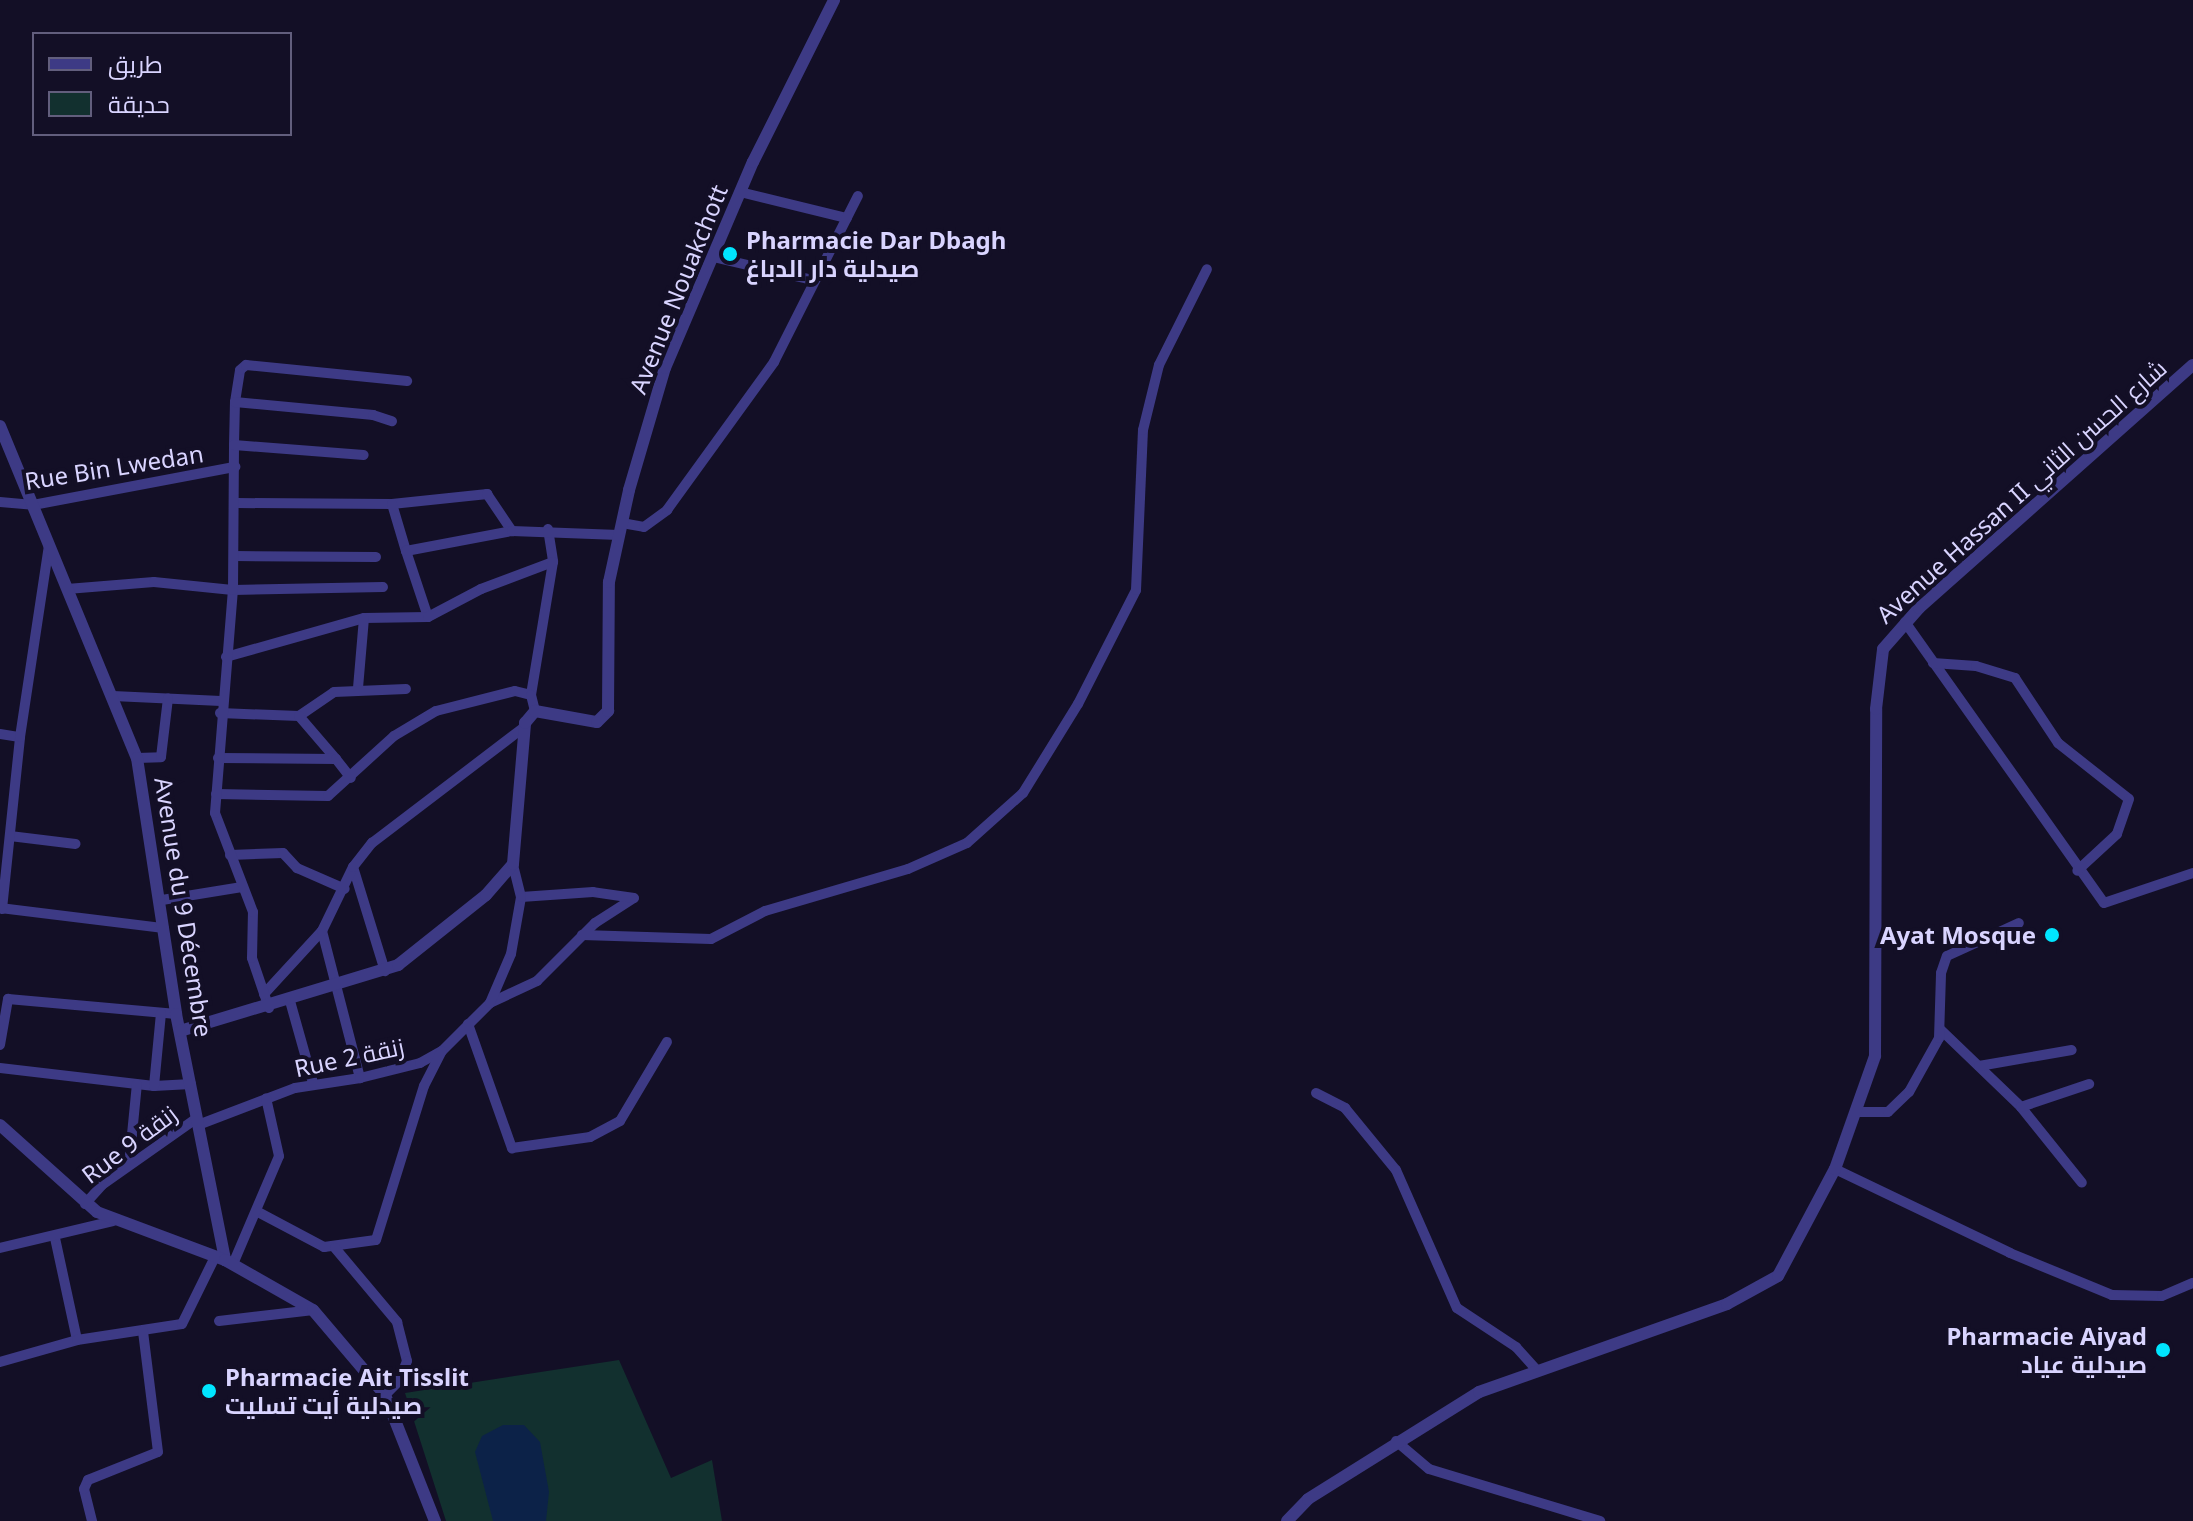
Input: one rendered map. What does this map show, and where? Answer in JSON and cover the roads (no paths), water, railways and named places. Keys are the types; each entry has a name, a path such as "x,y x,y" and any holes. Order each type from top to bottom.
{"street":[{"name":"Avenue Nouakchott","path":"535,711 597,722 608,711 606,612 620,529 665,368 740,192 834,0"},
{"path":"740,192 847,218"},
{"path":"406,551 512,531 644,527 667,510 774,362 858,196"},
{"path":"713,257 813,280"},
{"path":"582,935 711,939 765,911 899,872 967,843 1023,793 1078,704 1136,590 1139,452 1146,417 1159,365 1207,269"},
{"path":"269,1008 252,958 253,912 218,828 216,794 233,590 237,503 235,402 240,370 246,365 407,381"},
{"name":"Avenue Hassan II شارع الحسن الثاني","path":"1285,1521 1308,1499 1396,1441 1479,1392 1764,1287 1792,1256 1835,1169 1857,1112 1878,1034 1878,671 1889,636 2193,365"},
{"path":"235,402 373,415 392,421"},
{"name":"Avenue du 9 Décembre","path":"0,426 137,758 162,900 176,1014 219,1226 221,1259"},
{"path":"234,445 364,455"},
{"name":"Rue Bin Lwedan","path":"0,502 33,505 235,467"},
{"path":"237,503 392,504 487,494 512,531"},
{"path":"392,504 428,617"},
{"path":"264,994 322,931 353,867 372,843 523,728 535,711 531,695 553,562 548,529"},
{"path":"49,546 20,737 1,908 164,928"},
{"path":"234,556 376,557"},
{"path":"226,657 364,618 428,617 481,589 553,562"},
{"path":"67,589 154,582 233,590 383,587"},
{"path":"358,688 364,618"},
{"path":"1905,622 2077,871 2107,905 2193,873"},
{"path":"1933,663 1976,666 2015,678 2058,743 2129,799 2117,834 2077,871"},
{"path":"299,716 327,695 358,688 406,689"},
{"path":"216,794 328,796 394,736 436,711 503,693 531,695"},
{"path":"113,696 168,698 299,716 351,778"},
{"path":"137,758 161,757 168,698"},
{"path":"180,1031 269,1008 385,971 415,955 486,895 513,864 521,808 523,728"},
{"path":"0,734 20,737"},
{"path":"218,758 336,759"},
{"path":"10,836 76,844"},
{"path":"230,855 283,853 297,868 345,889"},
{"name":"Rue 2 زنقة","path":"198,1122 313,1083 360,1078 420,1063 442,1051 490,1003 511,954 521,897 513,864"},
{"path":"353,867 385,971"},
{"path":"162,900 242,887"},
{"path":"490,1003 537,981 582,935 633,896 593,892 521,897"},
{"path":"1857,1112 1879,1113 1898,1106 1941,1030 1941,973 1947,956 2019,923"},
{"path":"322,931 360,1078"},
{"path":"0,1045 8,999 176,1014"},
{"path":"290,1001 313,1083"},
{"path":"154,1086 161,1013"},
{"path":"468,1024 512,1148 590,1137 620,1121 667,1042"},
{"path":"1941,1030 2021,1107 2082,1183"},
{"path":"1979,1066 2072,1050"},
{"path":"258,1212 318,1245 335,1248 376,1240 424,1086 442,1051"},
{"path":"0,1068 154,1086 191,1084"},
{"path":"129,1165 137,1084"},
{"path":"2021,1107 2089,1084"},
{"path":"1316,1093 1345,1108 1396,1170 1457,1308 1516,1347 1537,1370"},
{"path":"0,1362 77,1340 187,1322 221,1259 258,1212 257,1203 279,1156 266,1098"},
{"name":"Rue 9 زنقة","path":"85,1204 129,1165 198,1122"},
{"path":"0,1125 6,1137 85,1204 113,1221 221,1259 313,1310 385,1395 435,1521"},
{"path":"1835,1169 2010,1253 2112,1295 2162,1296 2193,1283"},
{"path":"0,1248 55,1238 113,1221"},
{"path":"55,1238 77,1340"},
{"path":"335,1248 397,1322 407,1361 399,1381 385,1395"},
{"path":"219,1321 313,1310"},
{"path":"92,1521 84,1489 88,1480 158,1452 143,1331"},
{"path":"1396,1441 1429,1469 1600,1521"},
{"path":"1276,1521 1285,1521"}],"water":[{"path":"503,1425 524,1425 540,1442 549,1492 546,1521 493,1521 475,1452 482,1436"}],"place":[{"name":"Pharmacie Dar Dbagh صيدلية دار الدباغ","path":"730,254"},
{"name":"Ayat Mosque","path":"2052,935"},
{"name":"Pharmacie Aiyad صيدلية عياد","path":"2163,1350"},
{"name":"Pharmacie Ait Tisslit صيدلية أيت تسليت","path":"209,1391"}]}
